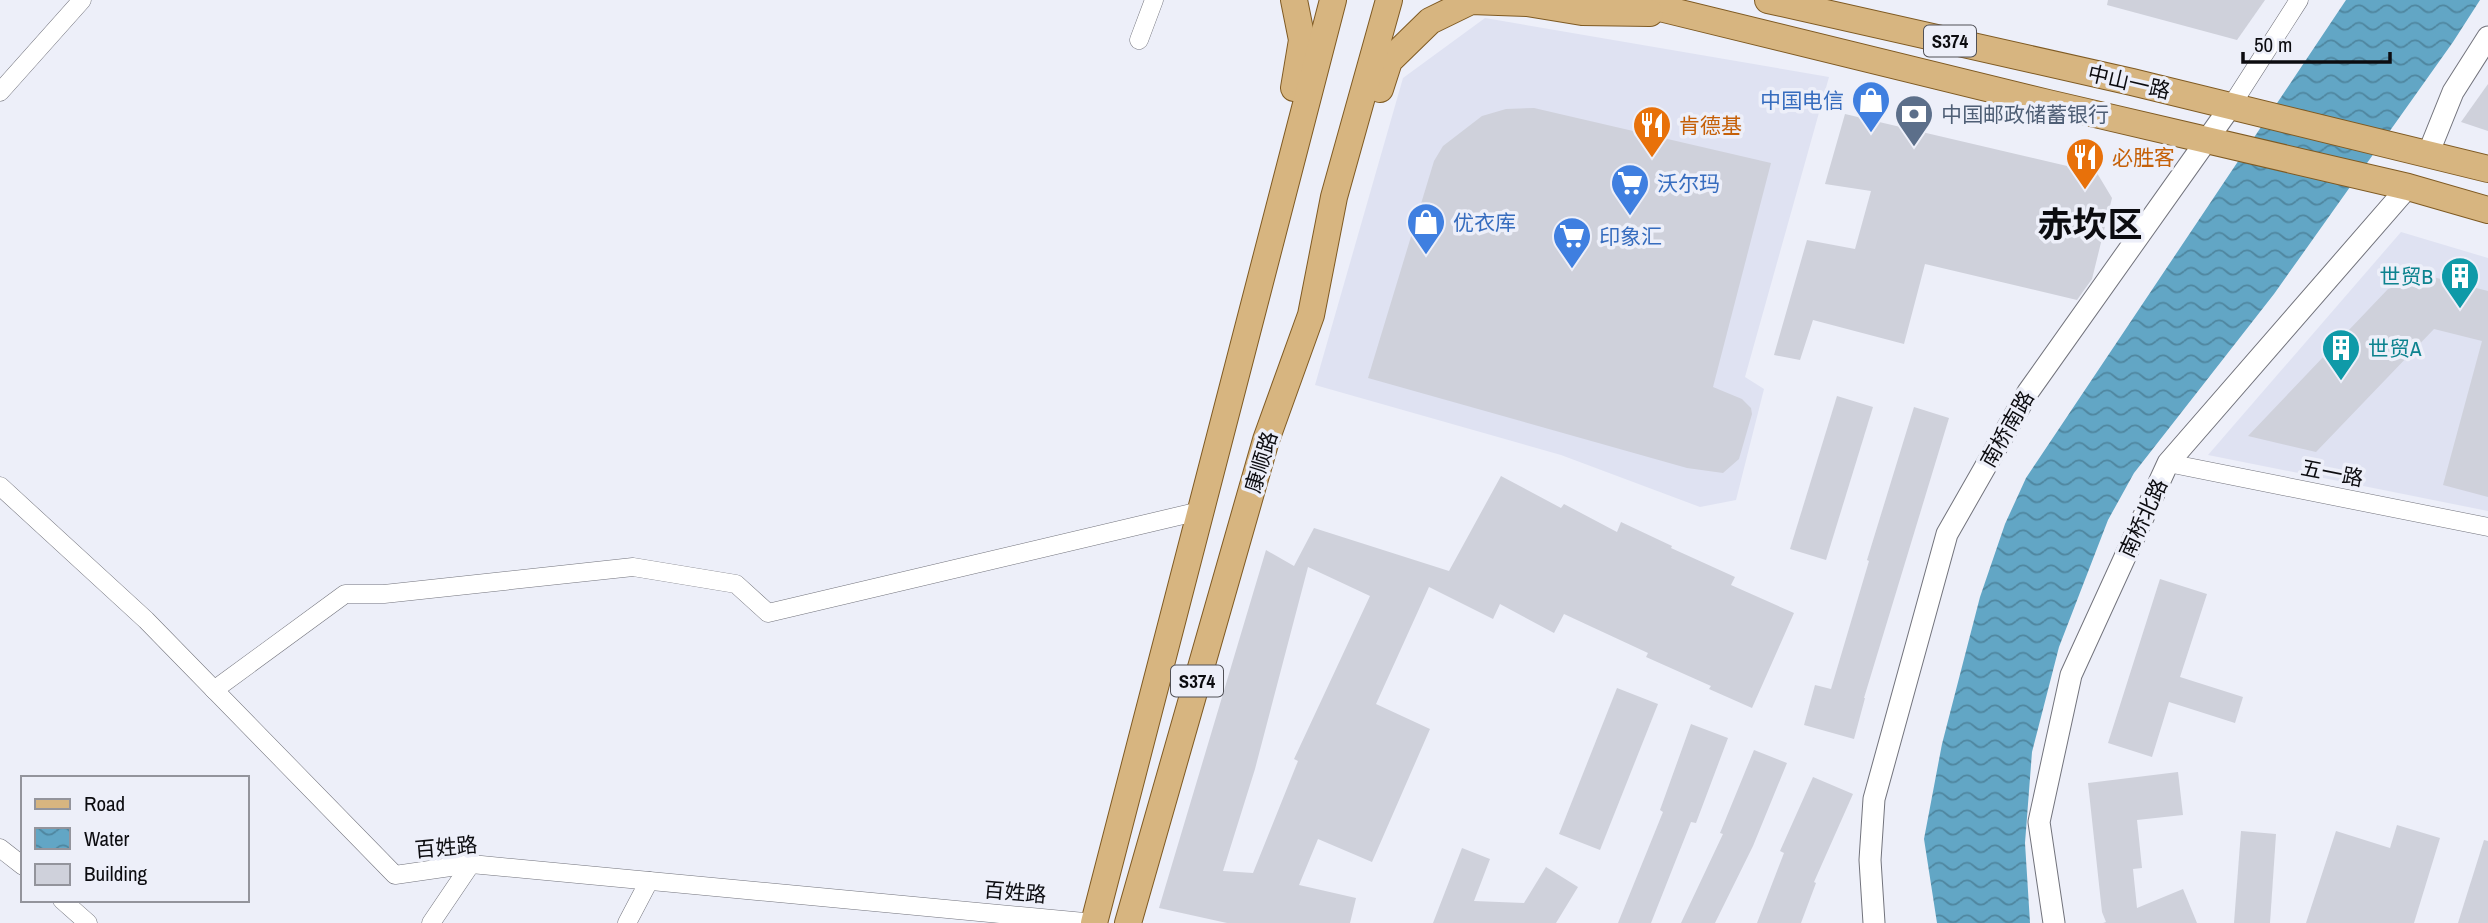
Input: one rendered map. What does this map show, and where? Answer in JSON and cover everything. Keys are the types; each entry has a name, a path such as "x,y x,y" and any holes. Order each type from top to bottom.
{"main road":[{"path":"1284,187 1289,117 1303,40 1294,0"},
{"name":"S374","path":"1095,923 1333,0"},
{"name":"康顺路","path":"1129,923 1266,440 1311,315 1334,197 1389,0"},
{"path":"1627,0 2206,141 2408,187 2488,210"},
{"name":"中山一路","path":"1768,0 2231,106 2488,169"},
{"path":"1311,315 1389,61 1430,21 1471,1 1527,3 1582,12 1685,14"}],"street":[{"path":"0,92 82,0"},
{"path":"1139,40 1154,0"},
{"name":"南桥南路","path":"1874,923 1871,860 1874,799 1947,534 2028,391 2231,106 2299,0"},
{"path":"2428,153 2453,92 2488,37"},
{"name":"南桥北路","path":"2054,923 2039,822 2071,675 2168,463 2408,187"},
{"name":"五一路","path":"2168,463 2488,527"},
{"name":"百姓路","path":"0,486 146,620 395,876 471,864 1095,923"},
{"path":"214,690 345,594 384,594 633,567 736,584 768,613 1200,511"},
{"path":"0,848 21,864"},
{"path":"431,923 471,864"},
{"path":"627,923 649,881"},
{"path":"64,902 88,923"}],"shaded area":[{"name":"印象汇","path":"1485,18 1829,77 1745,377 1764,389 1736,500 1700,507 1561,455 1315,385 1403,78"},
{"path":"2401,232 2488,258 2488,511 2208,455"}],"water":[{"path":"2346,0 2480,0 2274,294 2134,473 2108,520 2059,647 2032,752 2025,843 2030,923 1937,923 1924,839 1942,744 1980,597 2005,524 2026,478"}],"building":[{"path":"2108,0 2265,0 2237,40 2107,5"},
{"path":"2488,84 2488,131 2461,122"},
{"name":"印象汇","path":"1534,108 1771,163 1713,387 1742,399 1751,408 1752,414 1739,459 1723,473 1687,468 1368,378 1434,161 1443,146 1482,116 1506,109"},
{"path":"1845,114 2097,173 2112,198 2092,279 2077,300 1925,264 1904,344 1813,320 1800,360 1774,355 1807,240 1855,249 1871,191 1825,184"},
{"name":"世贸A","path":"2429,276 2488,291 2488,497 2443,485 2482,341 2434,329 2316,452 2248,436 2388,289"},
{"path":"1837,396 1873,407 1826,560 1790,549"},
{"path":"1914,407 1949,418 1854,739 1804,725 1815,685 1831,689"},
{"path":"1501,476 1561,508 1564,504 1617,532 1621,522 1735,577 1731,585 1794,613 1752,708 1646,657 1648,653 1564,614 1554,633 1500,604 1493,619 1429,587 1376,704 1430,729 1372,862 1318,839 1299,885 1356,898 1350,923 1227,923 1159,908 1266,550 1294,566 1314,528 1449,571","holes":["1308,567 1370,596 1294,759 1298,761 1253,873 1223,871 1255,769"]},
{"path":"2160,579 2207,594 2180,677 2243,697 2235,723 2169,702 2152,757 2108,743"},
{"path":"1617,688 1658,704 1600,850 1559,834"},
{"path":"1691,724 1728,738 1696,823 1691,822 1651,923 1618,923 1663,812 1660,810"},
{"path":"1754,750 1787,763 1753,846 1715,923 1681,923 1723,834 1720,833"},
{"path":"2178,772 2183,815 2137,820 2142,868 2133,869 2137,908 2183,889 2197,923 2103,923 2106,922 2102,912 2088,783"},
{"path":"1813,777 1853,794 1814,882 1816,883 1801,923 1757,923 1784,853 1780,851"},
{"path":"2397,825 2440,838 2414,923 2306,923 2336,831 2390,848"},
{"path":"2241,831 2276,834 2270,923 2234,923"},
{"path":"2484,840 2488,841 2488,923 2458,923"},
{"path":"1462,848 1490,859 1474,901 1524,903 1546,867 1578,887 1556,923 1433,923"}],"place":[{"name":"中国电信","path":"1871,134"},
{"name":"中国邮政储蓄银行","path":"1914,148"},
{"name":"肯德基","path":"1652,159"},
{"name":"必胜客","path":"2085,191"},
{"name":"沃尔玛","path":"1630,217"},
{"name":"优衣库","path":"1426,256"},
{"name":"印象汇","path":"1572,270"},
{"name":"世贸B","path":"2460,310"},
{"name":"世贸A","path":"2341,382"}],"district":[{"name":"赤坎区","path":"2090,224"}]}
